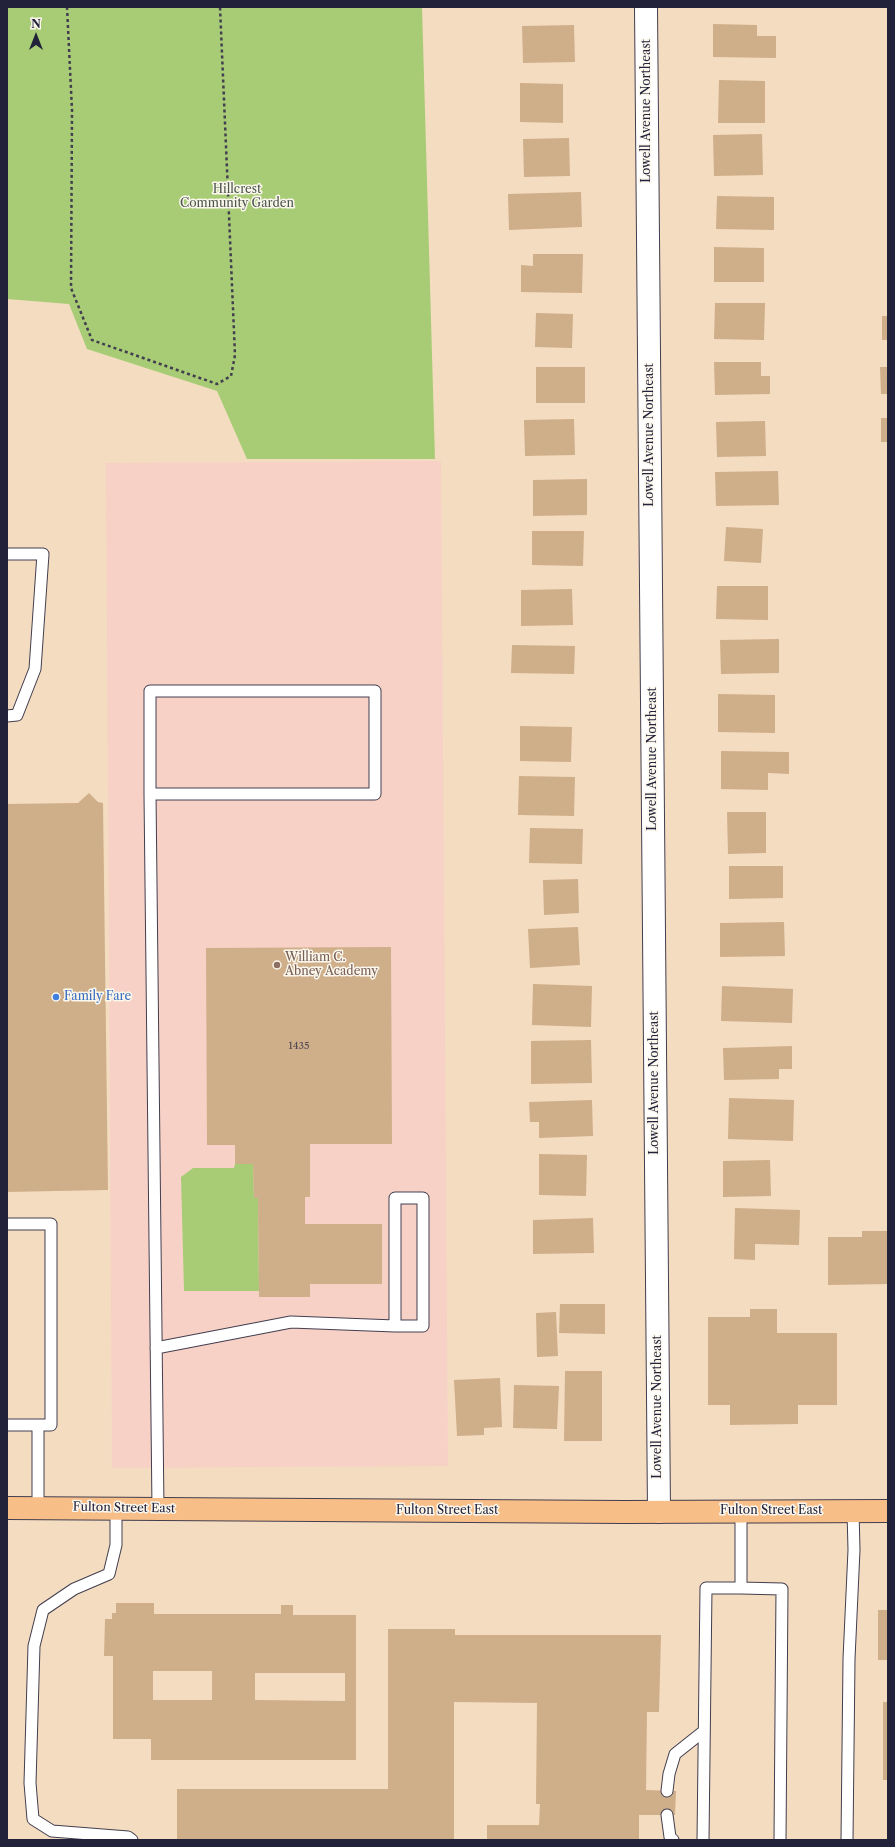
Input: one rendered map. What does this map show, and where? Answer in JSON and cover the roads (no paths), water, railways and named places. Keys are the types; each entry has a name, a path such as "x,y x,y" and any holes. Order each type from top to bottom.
{"main road":[{"name":"Fulton Street East","path":"7,1508 659,1512 888,1511"}],"street":[{"name":"Lowell Avenue Northeast","path":"646,7 659,1512"}],"lane":[{"path":"7,554 43,554 35,669 17,715 7,716"},
{"path":"150,794 375,794 375,691 150,691 150,794 158,1509"},
{"path":"156,1348 291,1322 395,1326 423,1326 423,1198 395,1198 395,1326"},
{"path":"7,1224 51,1224 51,1426 7,1425"},
{"path":"38,1426 38,1508"},
{"path":"116,1508 116,1545 109,1574 74,1589 43,1610 34,1646 30,1783 33,1819 52,1831 128,1837 132,1840"},
{"path":"847,1840 849,1659 854,1550 852,1511"},
{"path":"741,1512 741,1588"},
{"path":"703,1840 706,1588 741,1588 782,1589 780,1840"},
{"path":"667,1791 669,1774 676,1754 704,1731"},
{"path":"667,1815 670,1837 673,1840"}],"place":[{"name":"William C. Abney Academy","path":"277,965"},
{"name":"Family Fare","path":"56,997"}],"park label":[{"name":"Hillcrest Community Garden","path":"237,197"}]}
